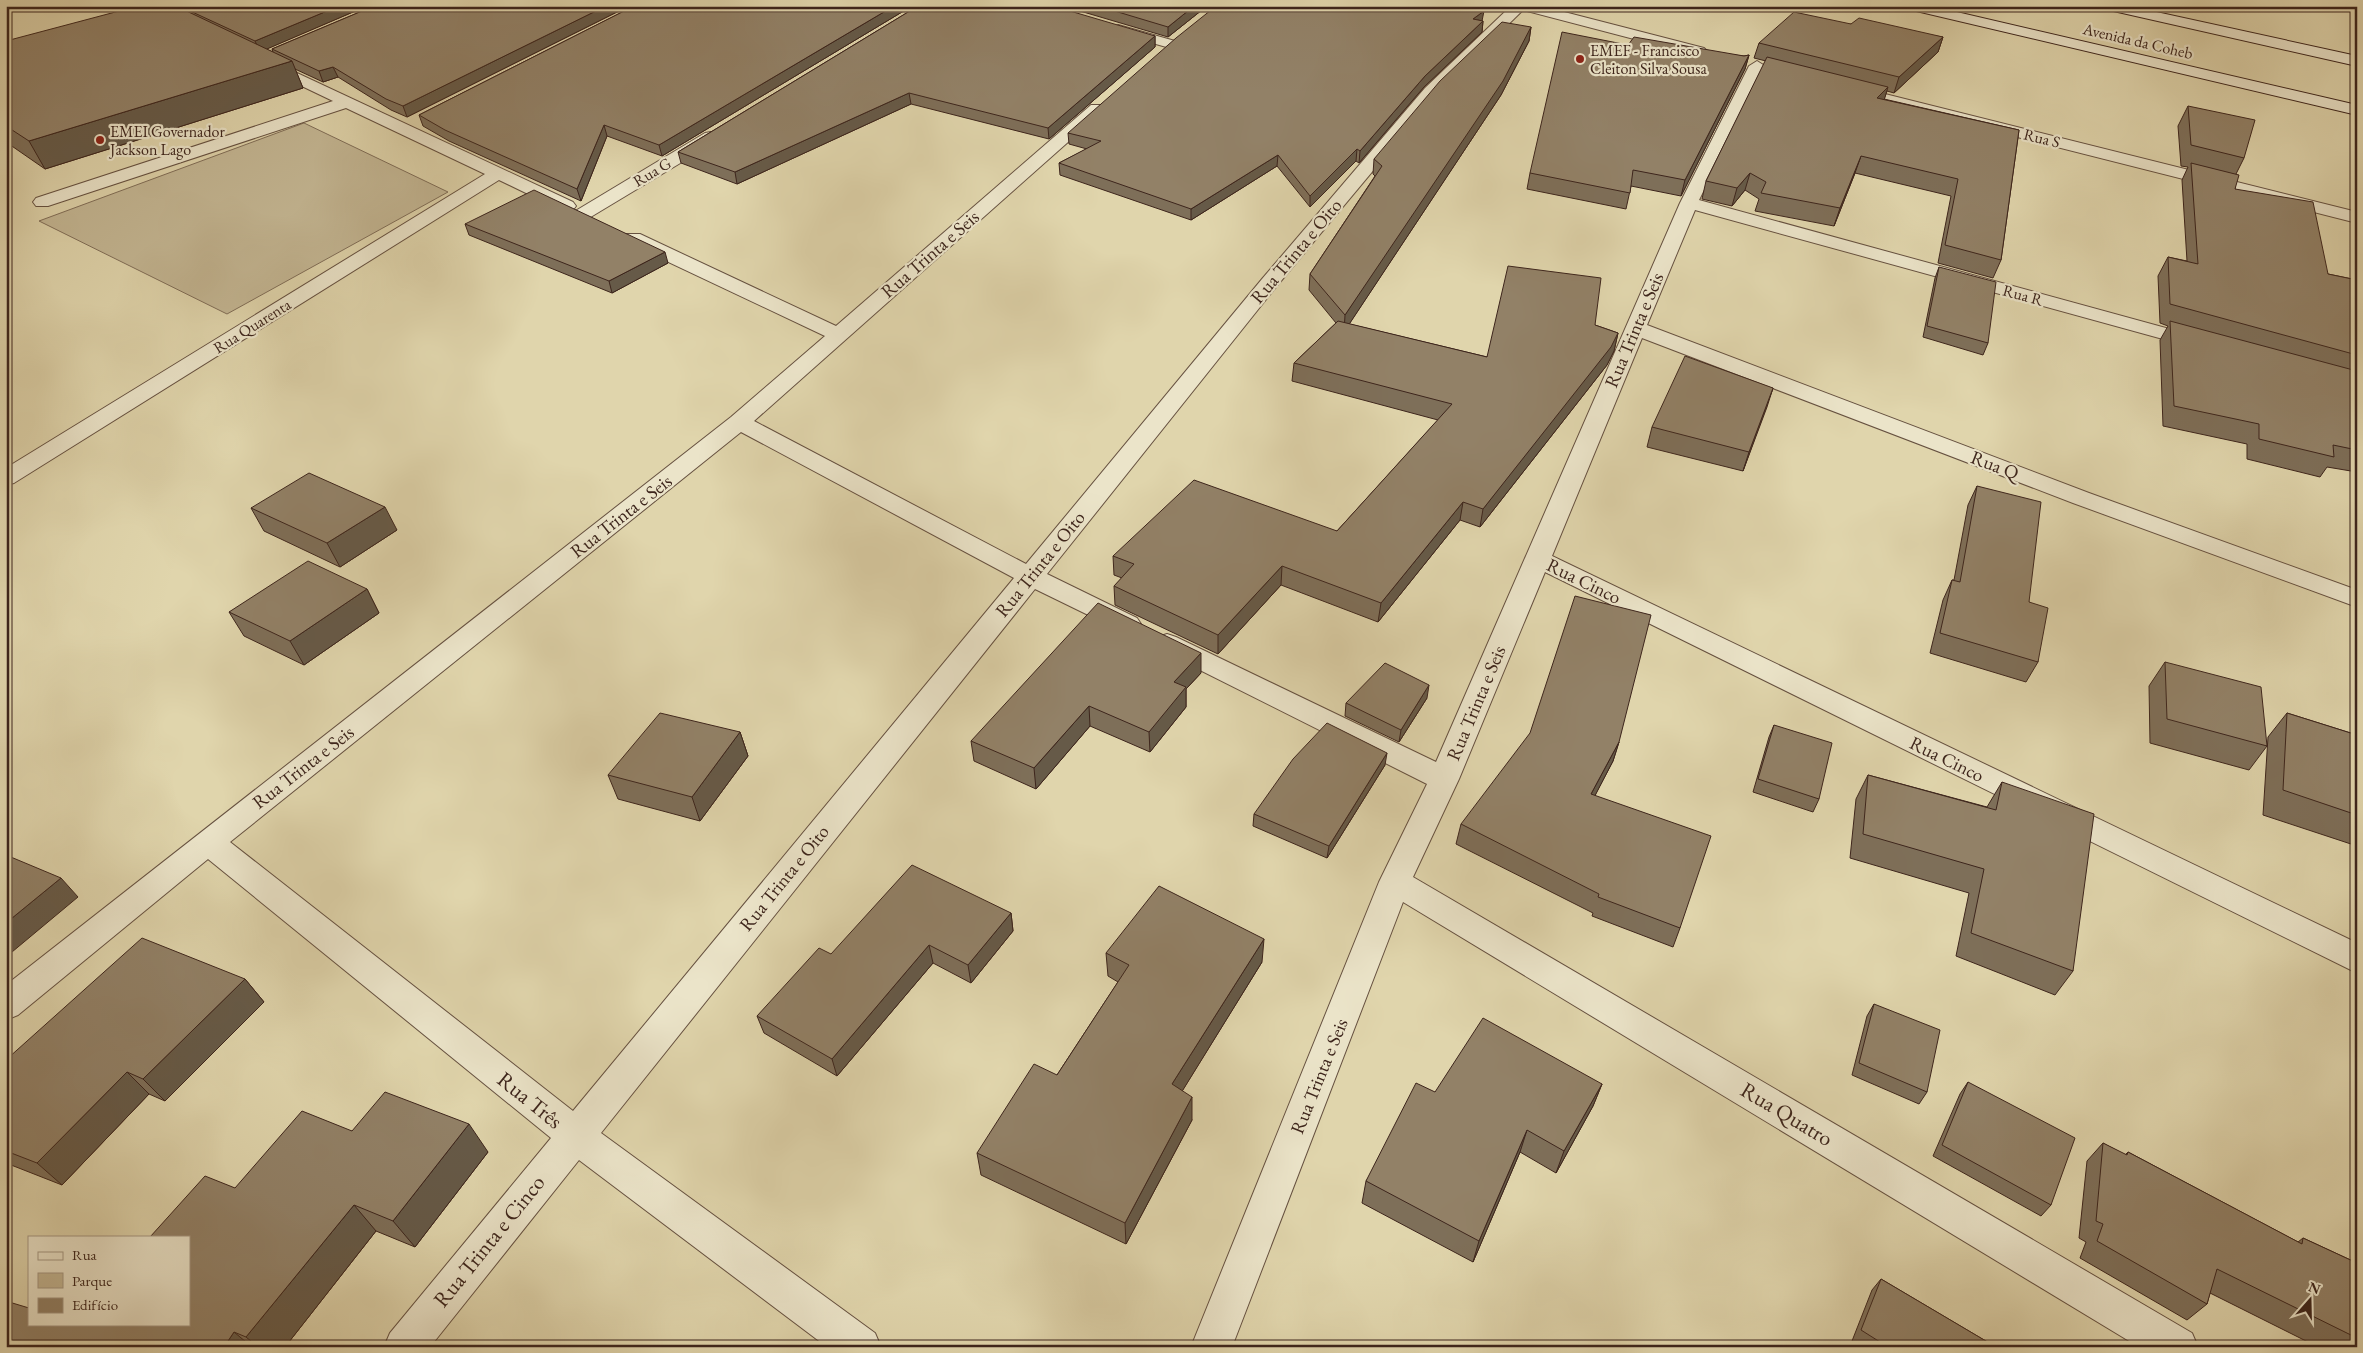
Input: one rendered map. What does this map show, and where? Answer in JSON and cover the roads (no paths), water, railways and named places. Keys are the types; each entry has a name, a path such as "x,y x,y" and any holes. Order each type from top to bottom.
{"street":[{"name":"Rua Trinta e Oito","path":"574,1135 1269,283 1431,91 1519,6"},
{"path":"1523,6 1710,54"},
{"name":"Avenida da Coheb","path":"1912,6 2357,110"},
{"name":"Avenida da Coheb","path":"2109,6 2357,61"},
{"path":"1105,25 1170,44"},
{"path":"1148,63 1191,28"},
{"path":"277,52 255,58 600,222"},
{"name":"Rua Trinta e Seis","path":"1211,1347 1395,882 1444,780 1689,203 1758,66"},
{"name":"Rua S","path":"1835,86 2357,218"},
{"name":"Rua Trinta e Seis","path":"6,1005 208,842 739,422 837,334 1111,96"},
{"path":"42,202 347,102"},
{"path":"403,128 420,119"},
{"name":"Rua G","path":"583,214 725,128"},
{"name":"Rua Quarenta","path":"6,478 498,173"},
{"name":"Rua R","path":"1689,203 2214,347"},
{"path":"618,231 837,334"},
{"name":"Rua Q","path":"1635,328 2072,494 2357,598"},
{"path":"739,422 1030,576 1444,780"},
{"name":"Rua Cinco","path":"1538,559 2357,959"},
{"name":"Rua Três","path":"208,842 574,1135 861,1347"},
{"name":"Rua Quatro","path":"1395,882 2178,1347"},
{"name":"Rua Trinta e Cinco","path":"404,1347 574,1135"}],"place":[{"name":"EMEF - Francisco Cleiton Silva Sousa","path":"1580,59"},
{"name":"EMEI Governador Jackson Lago","path":"100,140"}]}
